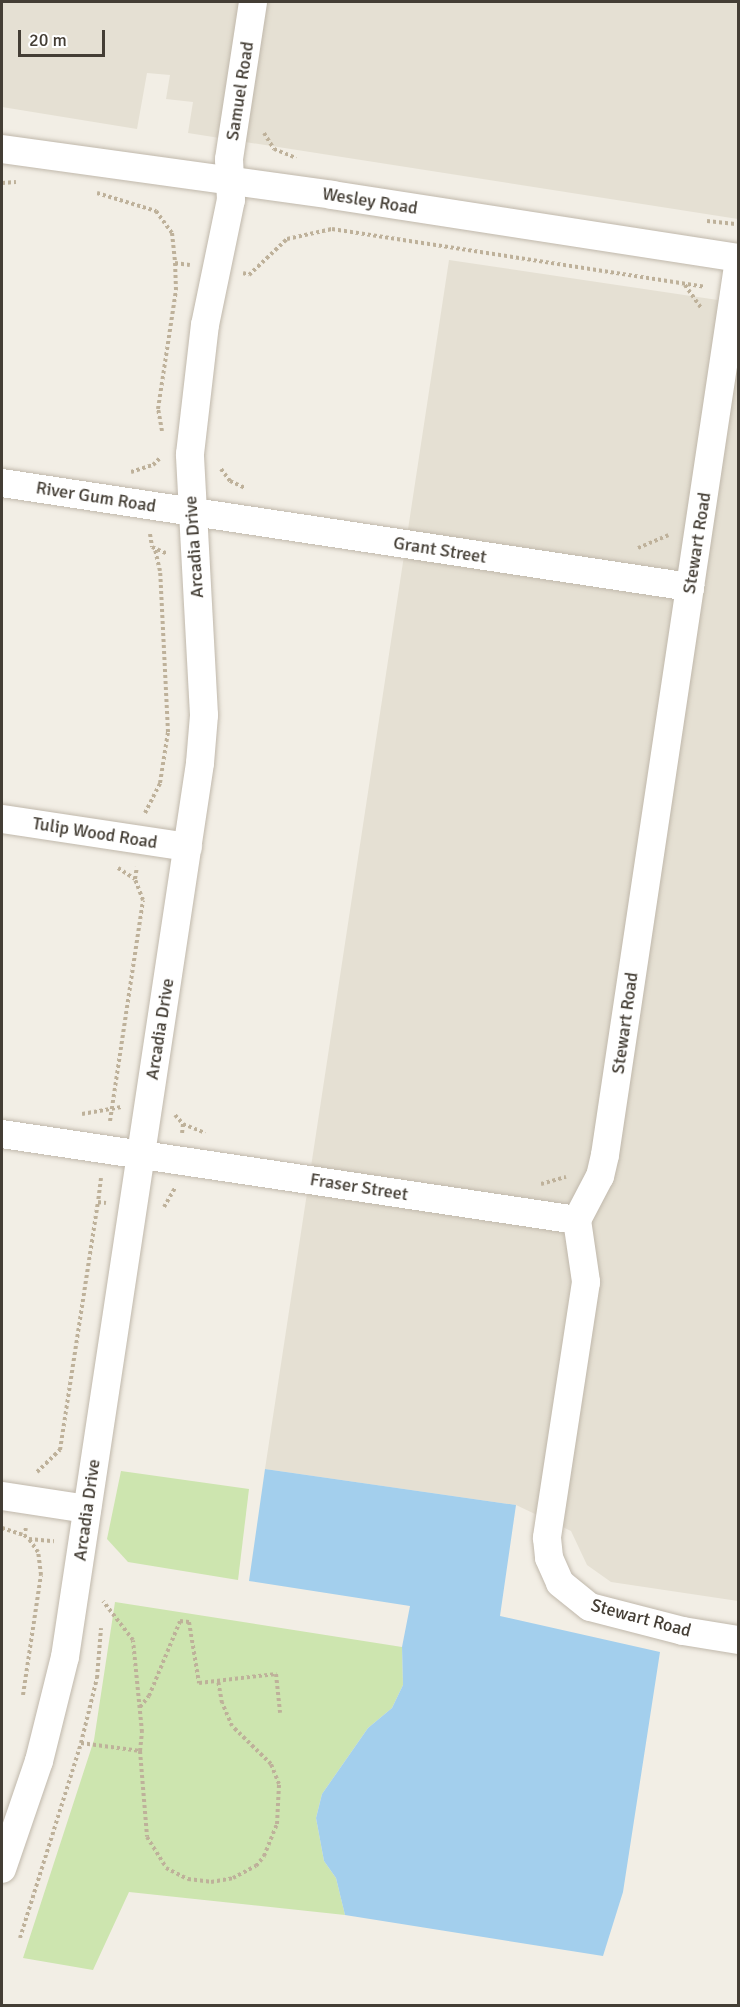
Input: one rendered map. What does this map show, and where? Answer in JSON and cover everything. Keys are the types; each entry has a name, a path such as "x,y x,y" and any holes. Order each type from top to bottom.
{"street":[{"name":"Samuel Road","path":"230,180 229,159 254,2"},
{"name":"Wesley Road","path":"2,149 230,180 738,258"},
{"name":"Arcadia Drive","path":"2,1869 54,1709 87,1509 188,847 204,715 190,511 195,398 231,200 230,180"},
{"name":"Stewart Road","path":"738,266 603,1168 577,1220 586,1282 547,1538 553,1571 568,1593 590,1607 674,1629 738,1640"},
{"name":"River Gum Road","path":"2,483 190,511"},
{"name":"Grant Street","path":"190,511 690,587"},
{"name":"Tulip Wood Road","path":"2,819 188,847"},
{"name":"Fraser Street","path":"2,1134 577,1220"},
{"path":"2,1496 87,1509"}],"path":[{"path":"263,127 274,149 303,159"},
{"path":"2,183 20,182"},
{"path":"88,190 146,207 163,217 172,234 176,262 176,290 158,409 164,440"},
{"path":"696,220 738,224"},
{"path":"237,272 249,275 287,239 332,229 705,287"},
{"path":"176,262 196,265"},
{"path":"121,470 146,468 162,456"},
{"path":"219,466 230,481 249,489"},
{"path":"144,819 147,805 160,783 168,732 160,571 155,549 150,543 151,524"},
{"path":"633,548 647,546 668,535"},
{"path":"155,549 178,555"},
{"path":"109,1127 142,900 135,879 139,860"},
{"path":"73,1113 95,1113 112,1106 130,1108"},
{"path":"165,1113 179,1115 183,1124 181,1140"},
{"path":"35,1482 38,1471 60,1450 101,1178"},
{"path":"162,1211 173,1195 176,1181"},
{"path":"98,1202 107,1203"},
{"path":"24,1535 28,1519"},
{"path":"2,1527 29,1539 38,1552 41,1575 22,1700"},
{"path":"29,1539 57,1542"},
{"path":"101,1613 104,1590"},
{"path":"102,1600 133,1640 140,1707 140,1751 147,1837 166,1868 188,1879 211,1882 233,1878 256,1866 268,1849 277,1824 279,1784 271,1764 232,1726 222,1703 218,1680"},
{"path":"140,1707 149,1696 180,1621 189,1622 199,1683 276,1674 280,1713"},
{"path":"20,1938 81,1743 97,1678 101,1622"},
{"path":"81,1743 140,1751"}],"shaded area":[{"path":"2,2 738,2 738,219 188,133 193,102 166,99 170,75 147,73 137,129 2,107"},
{"path":"449,260 738,303 738,1601 611,1582 587,1565 571,1531 516,1505 265,1469"}],"green space":[{"path":"121,1471 249,1489 238,1580 128,1562 107,1539"},
{"path":"115,1602 402,1647 403,1685 392,1708 368,1728 322,1794 316,1818 324,1861 336,1878 345,1915 129,1892 93,1970 23,1958 94,1740"}],"water":[{"path":"265,1469 516,1505 500,1616 660,1652 623,1892 603,1956 345,1915 336,1878 324,1861 316,1818 322,1794 368,1728 392,1708 403,1685 402,1647 410,1606 249,1581"}]}
